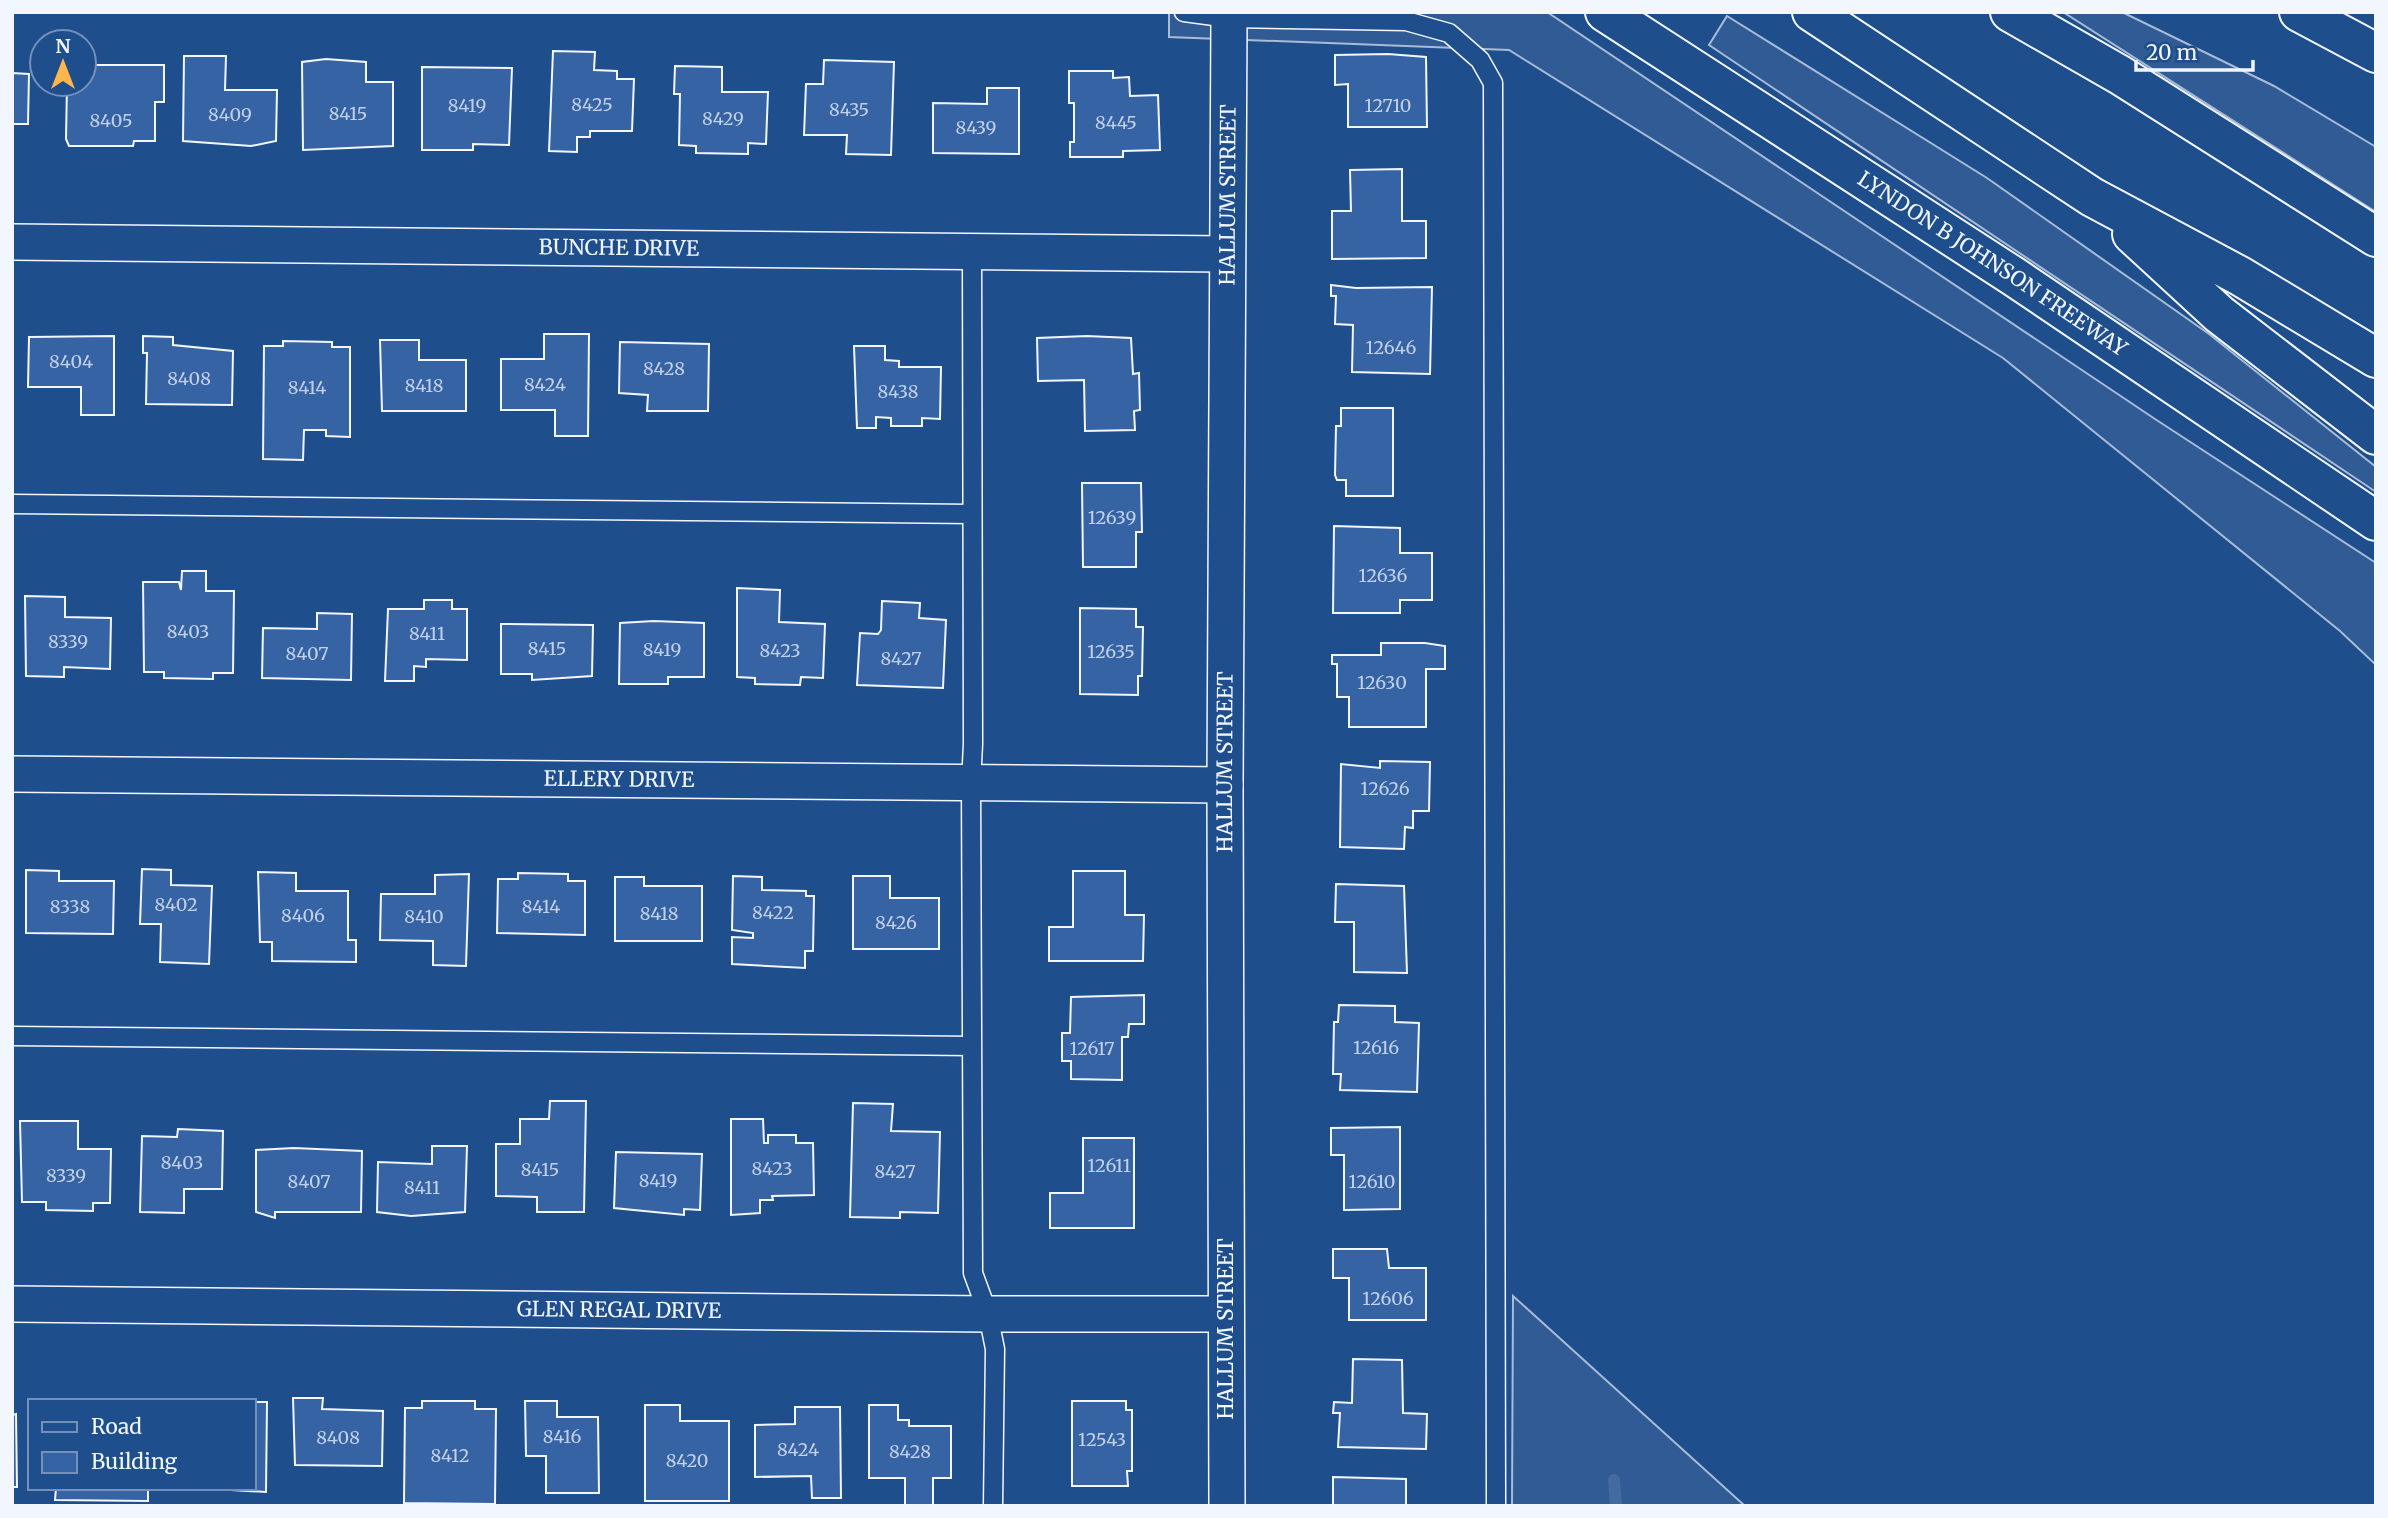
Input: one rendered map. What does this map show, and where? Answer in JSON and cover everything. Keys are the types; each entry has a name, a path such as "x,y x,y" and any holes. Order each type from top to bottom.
{"main road":[{"name":"LYNDON B JOHNSON FREEWAY","path":"1605,12 2002,269 2376,521"},
{"path":"1812,12 2092,197 2239,276 2376,358"},
{"path":"2010,12 2120,75 2376,237"},
{"path":"2299,12 2376,53"},
{"path":"2092,197 2219,314 2376,435"}],"street":[{"name":"HALLUM STREET","path":"1227,1506 1225,785 1229,18"},
{"name":"BUNCHE DRIVE","path":"12,242 1226,254"},
{"name":"ELLERY DRIVE","path":"12,774 1225,785"},
{"name":"GLEN REGAL DRIVE","path":"12,1304 1226,1314"}],"lane":[{"path":"1184,12 1229,18 1406,21 1448,33 1480,60 1493,83 1496,1506"},
{"path":"972,250 974,1273 988,1314 995,1349 993,1506"},
{"path":"12,504 972,514"},
{"path":"12,1037 972,1046"}],"shaded area":[{"path":"1169,12 1547,12 2155,419 2376,563 2376,665 2340,631 2003,358 1509,50 1169,37"},
{"path":"2063,12 2122,12 2274,86 2376,147 2376,212"},
{"path":"1727,16 1987,178 2209,334 2376,467 2376,492 1709,45"},
{"path":"1513,1296 1745,1506 1512,1506"}],"building":[{"path":"553,51 595,52 594,70 617,71 617,79 634,79 632,131 590,131 590,137 577,137 577,152 549,151"},
{"path":"1388,54 1426,57 1427,127 1348,127 1348,84 1335,85 1335,55"},
{"path":"184,56 226,56 225,90 277,90 276,141 251,146 183,141"},
{"path":"326,59 366,62 366,82 393,82 393,146 303,150 302,62"},
{"path":"824,60 894,62 891,155 846,154 847,135 804,135 806,84 823,84"},
{"path":"98,65 164,65 164,102 155,102 155,141 134,141 133,146 69,146 66,139 67,98 98,98"},
{"path":"675,66 722,67 722,92 768,92 766,144 748,143 748,154 696,153 696,146 679,145 680,94 674,94"},
{"path":"422,67 512,68 509,145 473,144 473,150 422,150"},
{"path":"1069,71 1113,71 1113,78 1129,77 1130,96 1158,95 1160,150 1123,151 1123,157 1070,157 1070,142 1074,142 1074,103 1069,103"},
{"path":"12,73 28,74 28,124 12,124"},
{"path":"987,88 1019,88 1019,154 933,153 933,103 987,104"},
{"path":"1402,169 1402,221 1426,221 1426,258 1332,259 1332,211 1351,211 1350,170"},
{"path":"1331,285 1356,288 1432,287 1430,374 1352,372 1353,325 1335,324 1336,296 1331,296"},
{"path":"544,334 589,334 588,436 555,436 555,410 501,410 501,359 544,359"},
{"path":"114,336 114,415 81,415 81,387 28,387 29,337"},
{"path":"143,336 173,337 173,345 233,351 232,405 146,404 147,353 143,353"},
{"path":"1037,338 1131,338 1133,374 1139,373 1140,410 1134,411 1135,430 1085,431 1084,380 1038,381"},
{"path":"380,340 419,340 419,360 466,360 466,411 382,411"},
{"path":"283,341 332,342 332,347 350,347 350,437 326,436 326,430 304,430 303,460 263,459 264,346 283,346"},
{"path":"620,342 709,344 708,411 647,411 648,395 619,393"},
{"path":"854,346 885,346 885,360 899,361 899,367 941,367 940,419 922,418 922,426 891,426 891,418 876,417 876,428 857,428"},
{"path":"1341,408 1393,408 1393,496 1346,496 1346,480 1337,480 1335,475 1336,426 1341,426"},
{"path":"1082,483 1141,483 1142,532 1136,532 1136,567 1083,567"},
{"path":"1334,526 1400,528 1400,553 1432,553 1432,600 1400,600 1400,613 1333,613"},
{"path":"182,571 206,571 206,591 234,591 233,673 213,673 213,679 164,678 164,672 144,672 143,582 179,582 181,590"},
{"path":"737,588 780,590 779,622 825,624 823,678 801,677 800,685 755,684 755,678 737,677"},
{"path":"25,596 65,597 65,617 111,618 110,669 64,667 64,677 26,676"},
{"path":"424,600 452,600 452,609 467,609 467,660 426,659 426,667 414,666 414,681 385,681 388,609 424,609"},
{"path":"882,601 920,603 919,618 946,620 943,688 857,685 860,633 878,634 881,630"},
{"path":"1080,608 1136,609 1136,627 1143,627 1142,676 1138,676 1138,695 1080,694"},
{"path":"317,613 352,614 351,680 262,678 263,628 317,629"},
{"path":"620,623 704,623 704,677 668,677 668,684 619,684"},
{"path":"501,624 593,625 592,676 532,680 532,674 501,674"},
{"path":"1381,643 1445,646 1445,669 1426,669 1426,727 1349,727 1349,697 1337,697 1337,664 1332,664 1332,655 1381,655"},
{"path":"1380,761 1430,762 1429,811 1413,811 1413,828 1405,827 1404,849 1340,847 1341,764 1380,768"},
{"path":"142,869 171,870 171,885 212,886 209,964 160,962 161,924 140,924"},
{"path":"26,870 59,871 59,881 114,881 113,934 26,933"},
{"path":"1073,871 1125,871 1125,915 1144,915 1143,961 1049,961 1049,927 1073,927"},
{"path":"258,872 296,873 296,891 348,891 348,940 356,940 356,962 272,961 272,942 260,942"},
{"path":"518,873 568,874 568,881 585,881 585,935 497,933 498,879 518,879"},
{"path":"469,874 466,966 433,965 433,941 380,940 381,894 435,894 435,875"},
{"path":"733,876 762,877 762,890 806,891 806,896 814,896 813,951 805,951 805,968 732,964 732,937 753,938 753,933 732,930"},
{"path":"853,876 890,876 890,898 939,898 939,949 853,949"},
{"path":"615,877 644,877 644,886 702,886 702,941 615,941"},
{"path":"1336,884 1404,886 1407,973 1354,972 1354,922 1335,922"},
{"path":"1144,995 1144,1024 1129,1024 1128,1037 1122,1037 1122,1080 1071,1079 1071,1061 1062,1061 1062,1033 1070,1033 1071,997"},
{"path":"1339,1005 1395,1006 1395,1022 1419,1023 1417,1092 1340,1090 1341,1074 1333,1074 1334,1022 1338,1022"},
{"path":"550,1101 586,1101 584,1212 537,1212 537,1197 496,1196 496,1144 520,1144 520,1119 549,1119"},
{"path":"853,1103 893,1104 891,1131 940,1132 938,1213 900,1212 900,1218 850,1217"},
{"path":"731,1119 763,1119 764,1143 768,1143 768,1135 796,1135 796,1143 813,1143 814,1195 772,1196 773,1200 760,1200 760,1213 731,1215"},
{"path":"20,1121 78,1121 78,1149 111,1149 110,1203 93,1203 93,1211 46,1210 46,1202 22,1202"},
{"path":"1400,1127 1400,1209 1344,1210 1344,1155 1331,1155 1331,1128"},
{"path":"178,1129 223,1131 222,1189 184,1189 184,1213 140,1212 142,1136 177,1137"},
{"path":"1083,1138 1134,1138 1134,1228 1050,1228 1050,1193 1083,1193"},
{"path":"432,1146 467,1146 465,1212 411,1216 377,1212 378,1162 432,1164"},
{"path":"294,1148 362,1151 361,1212 275,1212 275,1218 256,1212 256,1150"},
{"path":"616,1152 702,1154 700,1210 684,1209 684,1215 614,1208"},
{"path":"1333,1249 1387,1249 1389,1268 1426,1268 1426,1320 1349,1320 1349,1278 1333,1278"},
{"path":"1353,1359 1402,1360 1403,1413 1427,1414 1426,1449 1338,1447 1340,1413 1333,1413 1334,1402 1352,1403"},
{"path":"293,1398 323,1398 322,1409 383,1411 382,1466 295,1465"},
{"path":"422,1401 475,1401 475,1409 496,1409 495,1504 404,1503 405,1408 422,1408"},
{"path":"525,1401 557,1401 557,1417 598,1417 599,1493 546,1493 546,1456 526,1456"},
{"path":"1072,1401 1126,1401 1126,1410 1132,1410 1132,1471 1127,1471 1128,1486 1072,1486"},
{"path":"256,1402 267,1402 266,1492 232,1490 256,1490"},
{"path":"645,1405 680,1405 680,1421 729,1421 729,1501 645,1501"},
{"path":"869,1405 898,1405 898,1420 909,1420 909,1426 951,1426 951,1478 933,1478 933,1506 905,1506 905,1478 869,1478"},
{"path":"795,1407 840,1407 841,1498 812,1498 811,1476 755,1477 755,1425 795,1424"},
{"path":"16,1414 17,1487 12,1487 12,1415"},
{"path":"1333,1477 1406,1479 1406,1506 1333,1506"},
{"path":"56,1490 148,1490 148,1501 55,1500"}],"waterway":[{"path":"1614,1480 1616,1506"}]}
